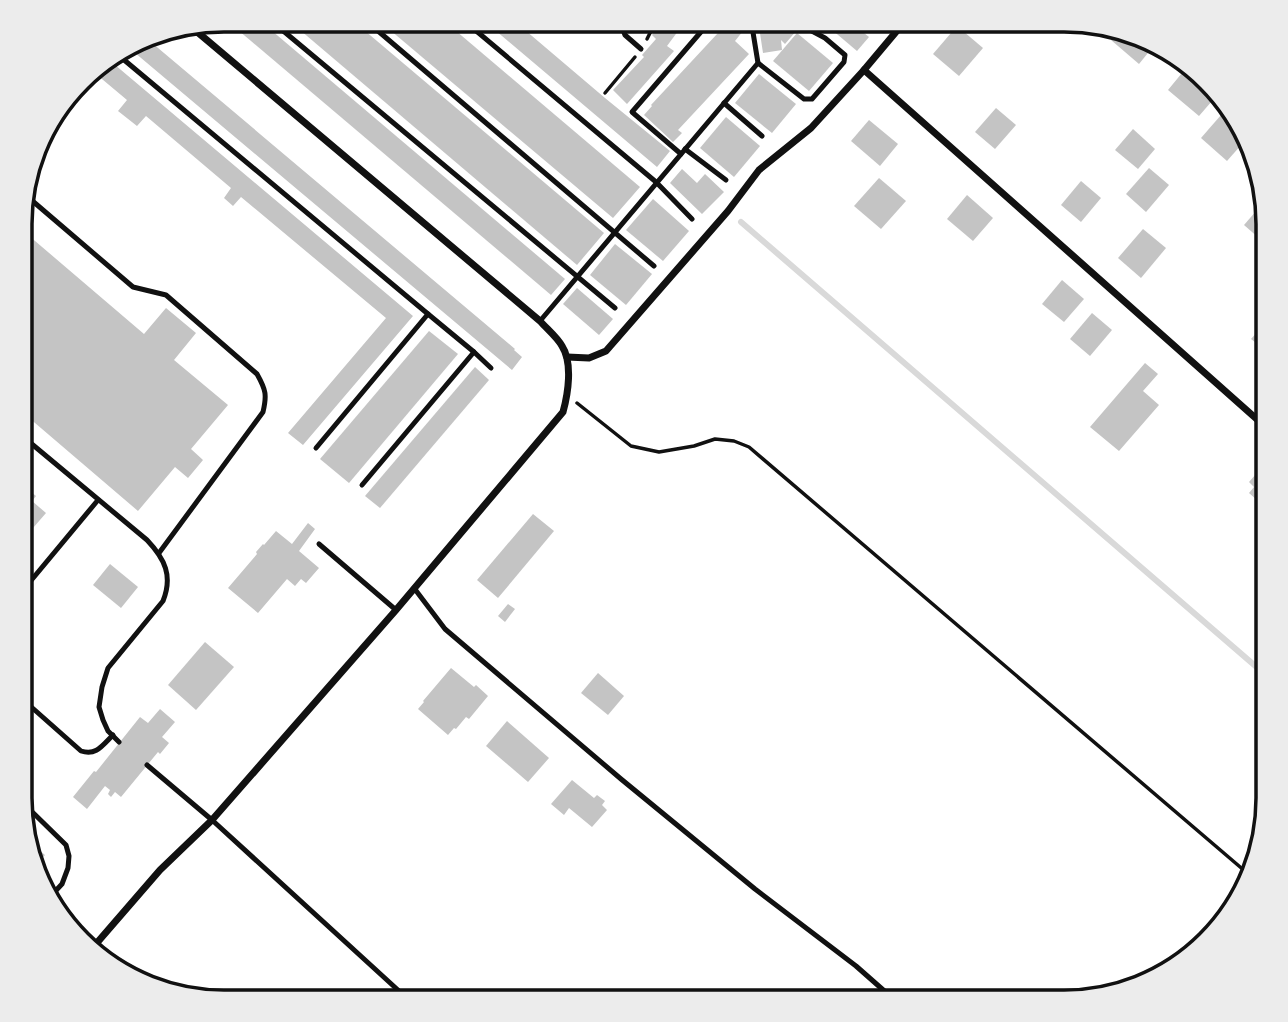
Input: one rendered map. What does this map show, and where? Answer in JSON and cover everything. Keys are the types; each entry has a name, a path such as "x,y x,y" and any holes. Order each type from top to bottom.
{"street":[{"path":"567,357 589,358 606,351 728,211 759,170 811,128 896,32"},
{"path":"97,943 160,870 212,820 396,610 563,412 568,395 567,357 562,346 540,321 198,33"},
{"path":"864,70 1256,418"}],"lane":[{"path":"285,32 615,308"},
{"path":"379,32 654,266"},
{"path":"478,32 656,182 692,219"},
{"path":"624,32 641,49"},
{"path":"701,32 632,112 726,180"},
{"path":"753,32 758,63 804,99 812,99 844,62 845,55 814,32"},
{"path":"124,59 491,368"},
{"path":"540,321 758,63"},
{"path":"724,103 762,136"},
{"path":"33,201 133,287 166,295 257,374 264,387 267,398 263,412 159,553"},
{"path":"316,448 428,314"},
{"path":"362,485 474,352"},
{"path":"32,445 147,541 159,553 167,573 167,590 163,601 108,668 102,687 99,707 108,731 118,742"},
{"path":"32,579 98,500"},
{"path":"319,544 396,610"},
{"path":"414,588 445,629 631,788 883,990"},
{"path":"32,708 81,751 98,751 113,736"},
{"path":"147,765 212,820 398,990"},
{"path":"32,812 66,845 68,868 62,884 55,891"}],"path":[{"path":"568,395 631,446 659,452 715,439 734,441 749,447 1243,870"}],"building":[{"path":"240,32 273,32 565,279 551,295"},
{"path":"302,32 366,32 604,233 577,265"},
{"path":"392,32 457,32 640,187 613,218"},
{"path":"497,32 527,32 670,151 657,167"},
{"path":"654,32 677,32 667,46 674,51 627,104 613,90 644,57 642,55 656,39 652,35"},
{"path":"719,32 742,32 735,41 749,54 678,130 682,133 673,142 644,115"},
{"path":"760,32 795,32 785,44 781,40 782,50 763,53"},
{"path":"835,32 863,32 869,37 857,51"},
{"path":"952,32 964,32 983,48 959,76 933,54"},
{"path":"797,33 833,63 809,91 773,61"},
{"path":"1114,38 1149,51 1139,64 1111,40"},
{"path":"154,45 515,349 522,357 512,370 135,53"},
{"path":"1170,64 1191,79 1212,101 1199,116 1168,90 1182,73"},
{"path":"115,65 413,316 303,445 288,433 386,318 241,197 233,206 224,198 231,188 146,116 137,126 118,111 127,100 100,77"},
{"path":"759,74 796,104 772,133 735,103"},
{"path":"996,108 1016,125 995,149 975,132"},
{"path":"1222,114 1240,146 1227,161 1201,138"},
{"path":"726,117 760,146 734,177 700,148"},
{"path":"869,120 898,144 880,166 851,141"},
{"path":"1133,129 1155,149 1138,169 1115,150"},
{"path":"1149,168 1169,185 1146,212 1126,194"},
{"path":"682,169 697,183 705,174 724,192 702,214 670,183"},
{"path":"879,178 906,201 881,229 854,206"},
{"path":"1081,181 1101,198 1081,222 1061,205"},
{"path":"967,195 993,218 973,241 947,219"},
{"path":"653,199 689,231 663,261 626,230"},
{"path":"1256,212 1256,236 1244,225"},
{"path":"1143,229 1166,248 1141,278 1118,258"},
{"path":"32,238 144,334 166,308 196,333 174,360 228,405 191,449 203,460 188,478 175,467 138,511 32,420"},
{"path":"615,244 652,274 626,305 590,275"},
{"path":"1062,280 1084,299 1064,322 1042,304"},
{"path":"577,288 613,319 599,335 563,304"},
{"path":"1092,313 1112,330 1090,356 1070,339"},
{"path":"429,331 458,354 349,483 320,459"},
{"path":"1145,363 1158,374 1143,391 1159,405 1119,451 1090,427"},
{"path":"475,367 489,380 380,508 365,496"},
{"path":"1256,474 1256,499 1249,493 1254,487 1249,482"},
{"path":"32,501 46,513 32,529"},
{"path":"533,514 554,531 498,598 477,580"},
{"path":"308,523 315,529 299,551 319,568 306,583 301,579 295,586 287,579 258,613 228,588 276,531 292,544"},
{"path":"110,564 138,587 121,608 93,585"},
{"path":"508,604 515,609 505,622 498,616"},
{"path":"205,642 234,667 196,710 168,685"},
{"path":"451,668 488,696 469,719 466,717 448,735 418,709"},
{"path":"598,673 624,696 608,715 581,693"},
{"path":"160,709 175,722 162,737 169,743 160,754 158,752 121,797 115,792 111,797 108,794 110,790 105,786 87,809 73,797 140,717 148,723"},
{"path":"507,721 549,758 528,782 486,746"},
{"path":"572,780 594,798 597,795 605,801 602,805 607,810 592,827 569,808 564,815 551,804"}],"waterway":[{"path":"741,222 1256,667"}]}
